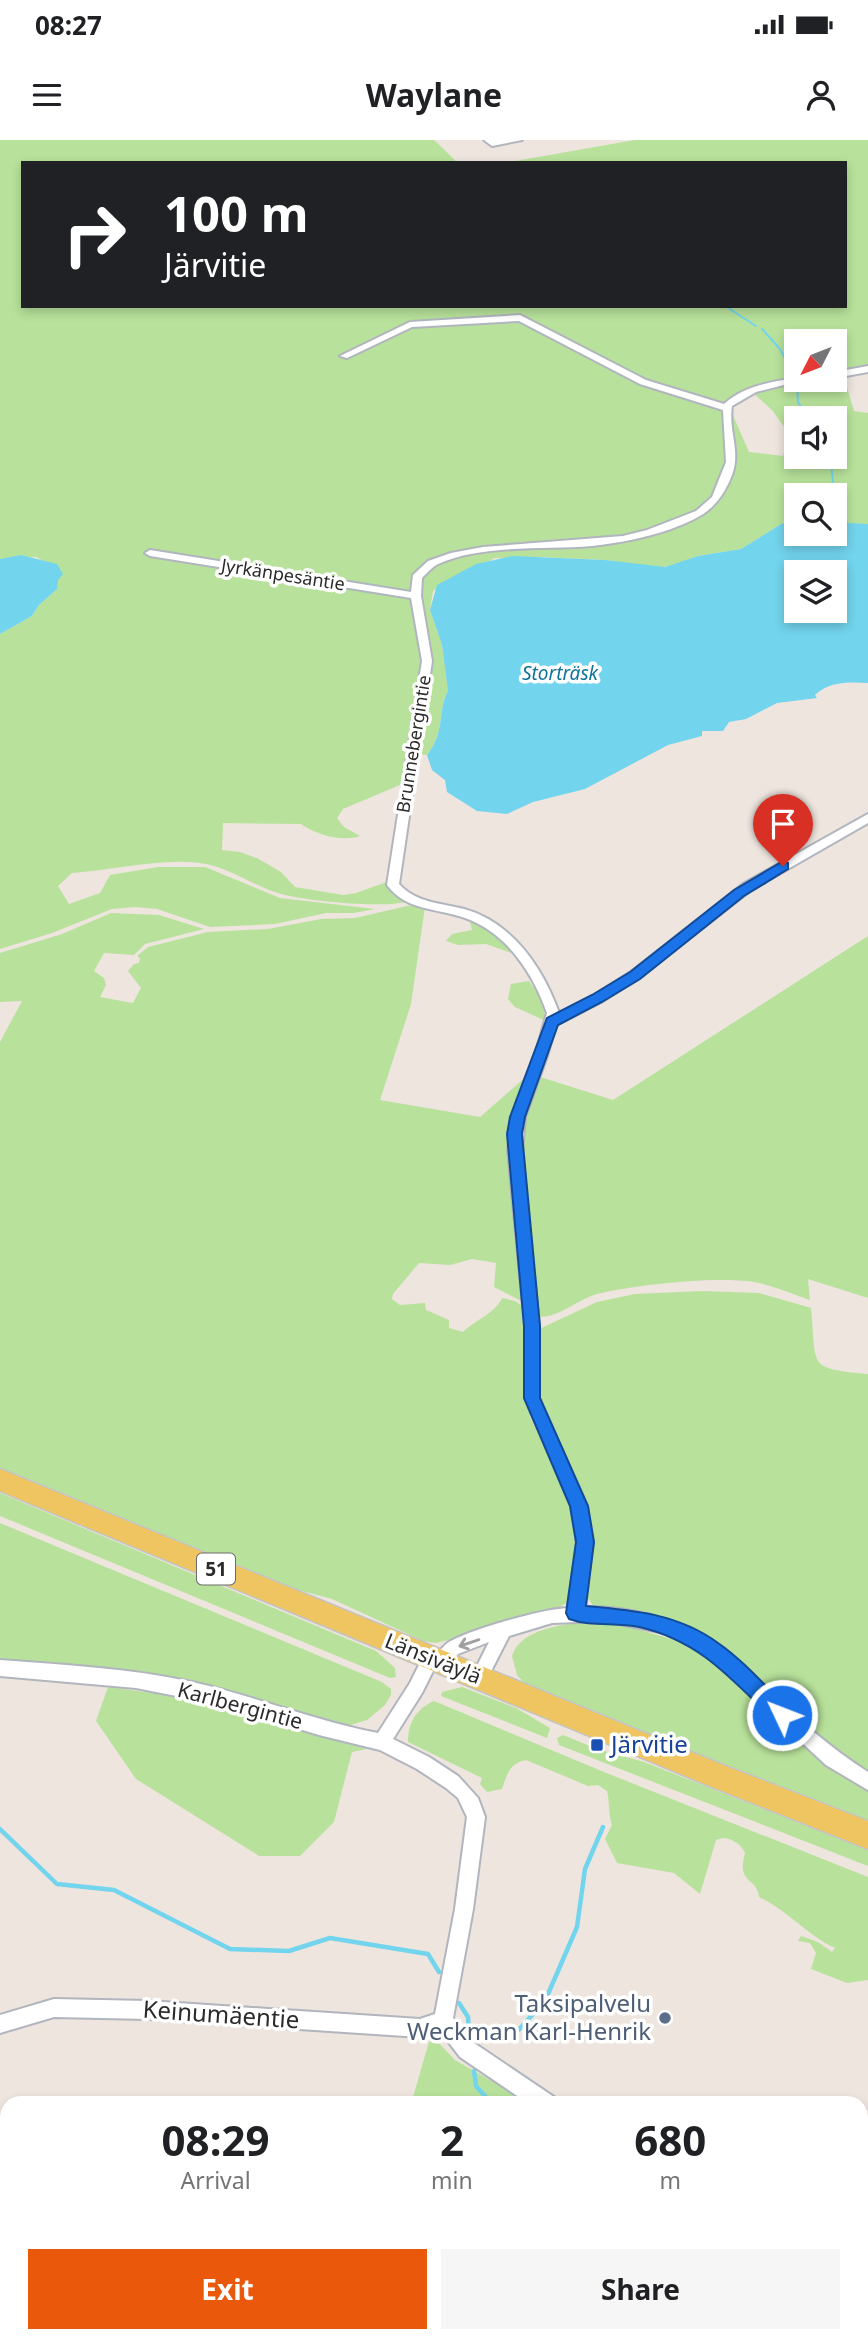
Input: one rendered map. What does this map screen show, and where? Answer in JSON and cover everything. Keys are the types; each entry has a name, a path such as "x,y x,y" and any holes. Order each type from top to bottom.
{"main road":[{"name":"Länsiväylä","path":"0,1480 868,1835"}],"street":[{"path":"490,142 518,140"},
{"path":"344,356 410,325 520,318 643,382 726,408"},
{"path":"847,372 868,369"},
{"path":"726,408 733,400 755,389 784,383"},
{"path":"416,596 420,572 446,557 618,540 658,531 708,507 719,494 734,453 726,408"},
{"name":"Jyrkänpesäntie","path":"150,553 416,596"},
{"name":"Brunnebergintie","path":"416,596 427,661 393,884 397,890 416,901 469,915 502,932 520,953 544,993 551,1006 552,1021"},
{"path":"575,1613 585,1542 579,1506 532,1398 532,1326 514,1151 518,1117 552,1021 597,999 635,975 747,887 868,818"},
{"path":"382,1742 436,1660 452,1649 524,1623 575,1613 634,1618 668,1626 690,1636 713,1650 832,1759 868,1782"},
{"path":"479,1678 502,1633"},
{"name":"Karlbergintie","path":"0,1668 109,1675 215,1696 340,1734 382,1742 468,1795 475,1807 476,1817 464,1909 443,2021"},
{"name":"Keinumäentie","path":"0,2024 54,2008 148,2010 420,2028 443,2021"},
{"path":"443,2021 467,2050 535,2096"}],"green space":[{"path":"0,140 434,140 456,161 21,161 21,308 847,308 847,161 514,161 635,140 868,140 868,369 847,373 847,329 784,329 784,392 847,392 847,387 854,411 868,413 868,524 847,524 847,483 784,483 784,524 741,549 698,556 658,568 605,560 495,558 433,591 430,610 442,645 448,691 437,738 427,755 418,754 414,779 343,809 337,818 344,827 360,836 330,836 301,824 223,823 222,850 257,858 281,872 295,887 343,895 387,882 410,901 365,904 309,899 271,891 211,865 169,862 137,865 72,873 58,886 69,904 100,893 110,875 158,867 205,867 280,898 375,909 354,913 326,913 275,924 210,927 157,909 112,909 52,933 0,949 0,634 32,616 39,605 57,589 49,564 36,557 0,559"},
{"path":"416,904 425,907 411,1004 380,1100 480,1117 529,1074 511,1122 509,1140 527,1304 494,1287 496,1263 472,1259 450,1265 419,1263 393,1294 392,1299 400,1305 425,1303 426,1310 449,1320 449,1328 463,1332 495,1308 502,1298 515,1301 526,1309 530,1417 572,1504 580,1546 571,1601 559,1607 537,1611 436,1643 423,1641 332,1599 272,1583 0,1471 0,1042 22,1001 0,1002 0,953 62,934 111,913 159,915 204,929 145,944 134,955 104,953 94,971 104,978 106,985 100,997 133,1003 141,988 128,971 134,964 139,963 140,958 137,956 148,947 208,932 268,929 321,919 355,918"},
{"path":"470,922 487,928 514,954 486,944 458,945 446,941 452,934 472,930"},
{"path":"868,936 868,1298 808,1279 810,1300 759,1283 723,1280 610,1291 594,1295 547,1316 540,1317 534,1312 517,1130 537,1076 613,1100"},
{"path":"529,981 542,1000 546,1021 515,1007 508,999 511,984"},
{"path":"702,1291 759,1293 811,1308 818,1361 834,1370 868,1374 868,1775 845,1759 709,1638 677,1621 596,1609 585,1595 589,1539 537,1396 537,1330 597,1302 635,1294"},
{"path":"0,1493 376,1651 395,1668 396,1677 390,1678 0,1516"},
{"path":"0,1523 382,1682 391,1689 391,1695 385,1705 367,1720 347,1726 270,1706 187,1679 0,1659"},
{"path":"588,1622 629,1627 689,1644 718,1662 868,1788 868,1824 527,1686 517,1675 512,1656 524,1640 544,1630"},
{"path":"108,1687 175,1696 367,1749 352,1752 334,1822 300,1856 259,1856 136,1779 96,1721"},
{"path":"462,1687 516,1708 550,1728 547,1738 441,1696 442,1692"},
{"path":"434,1701 868,1877 868,1980 847,1983 811,1969 816,1953 810,1943 798,1941 801,1936 818,1942 832,1952 835,1948 759,1897 755,1886 743,1870 745,1853 733,1840 716,1840 700,1894 674,1873 617,1863 605,1839 612,1825 607,1791 598,1785 588,1786 526,1760 513,1767 502,1789 487,1792 480,1784 482,1778 408,1742 414,1717"},
{"path":"563,1735 597,1749 644,1762 868,1850 868,1866 559,1745 557,1738"},
{"path":"431,2035 455,2060 518,2096 413,2096"}],"water":[{"name":"Storträsk","path":"847,523 868,524 868,683 833,685 821,690 815,695 817,698 777,703 746,719 729,722 723,731 702,731 702,736 668,745 585,789 533,802 507,814 477,811 447,792 445,780 432,770 427,755 437,738 448,691 442,645 430,610 437,585 476,564 512,556 605,560 665,567 698,556 741,549 784,524 784,546 847,546"},
{"path":"21,555 57,564 63,574 58,580 57,589 39,605 32,616 0,634 0,559"}],"waterway":[{"path":"728,308 756,326"},
{"path":"762,329 784,356"},
{"path":"797,392 800,406"},
{"path":"832,469 832,483"},
{"path":"469,2034 513,2036 545,2001 577,1927 585,1869 603,1827"},
{"path":"0,1829 57,1884 114,1890 230,1949 289,1951 330,1938 428,1954 439,1972"},
{"path":"459,2003 468,2017 469,2033"},
{"path":"474,2071 476,2086 485,2096"}],"place":[{"name":"Järvitie","path":"597,1745"},
{"name":"Taksipalvelu Weckman Karl-Henrik","path":"665,2018"}],"route":[{"path":"782,1715 713,1650 690,1636 668,1626 634,1618 575,1613 585,1542 579,1506 532,1398 532,1326 514,1134 552,1021 597,999 635,975 739,893 783,866"}]}
